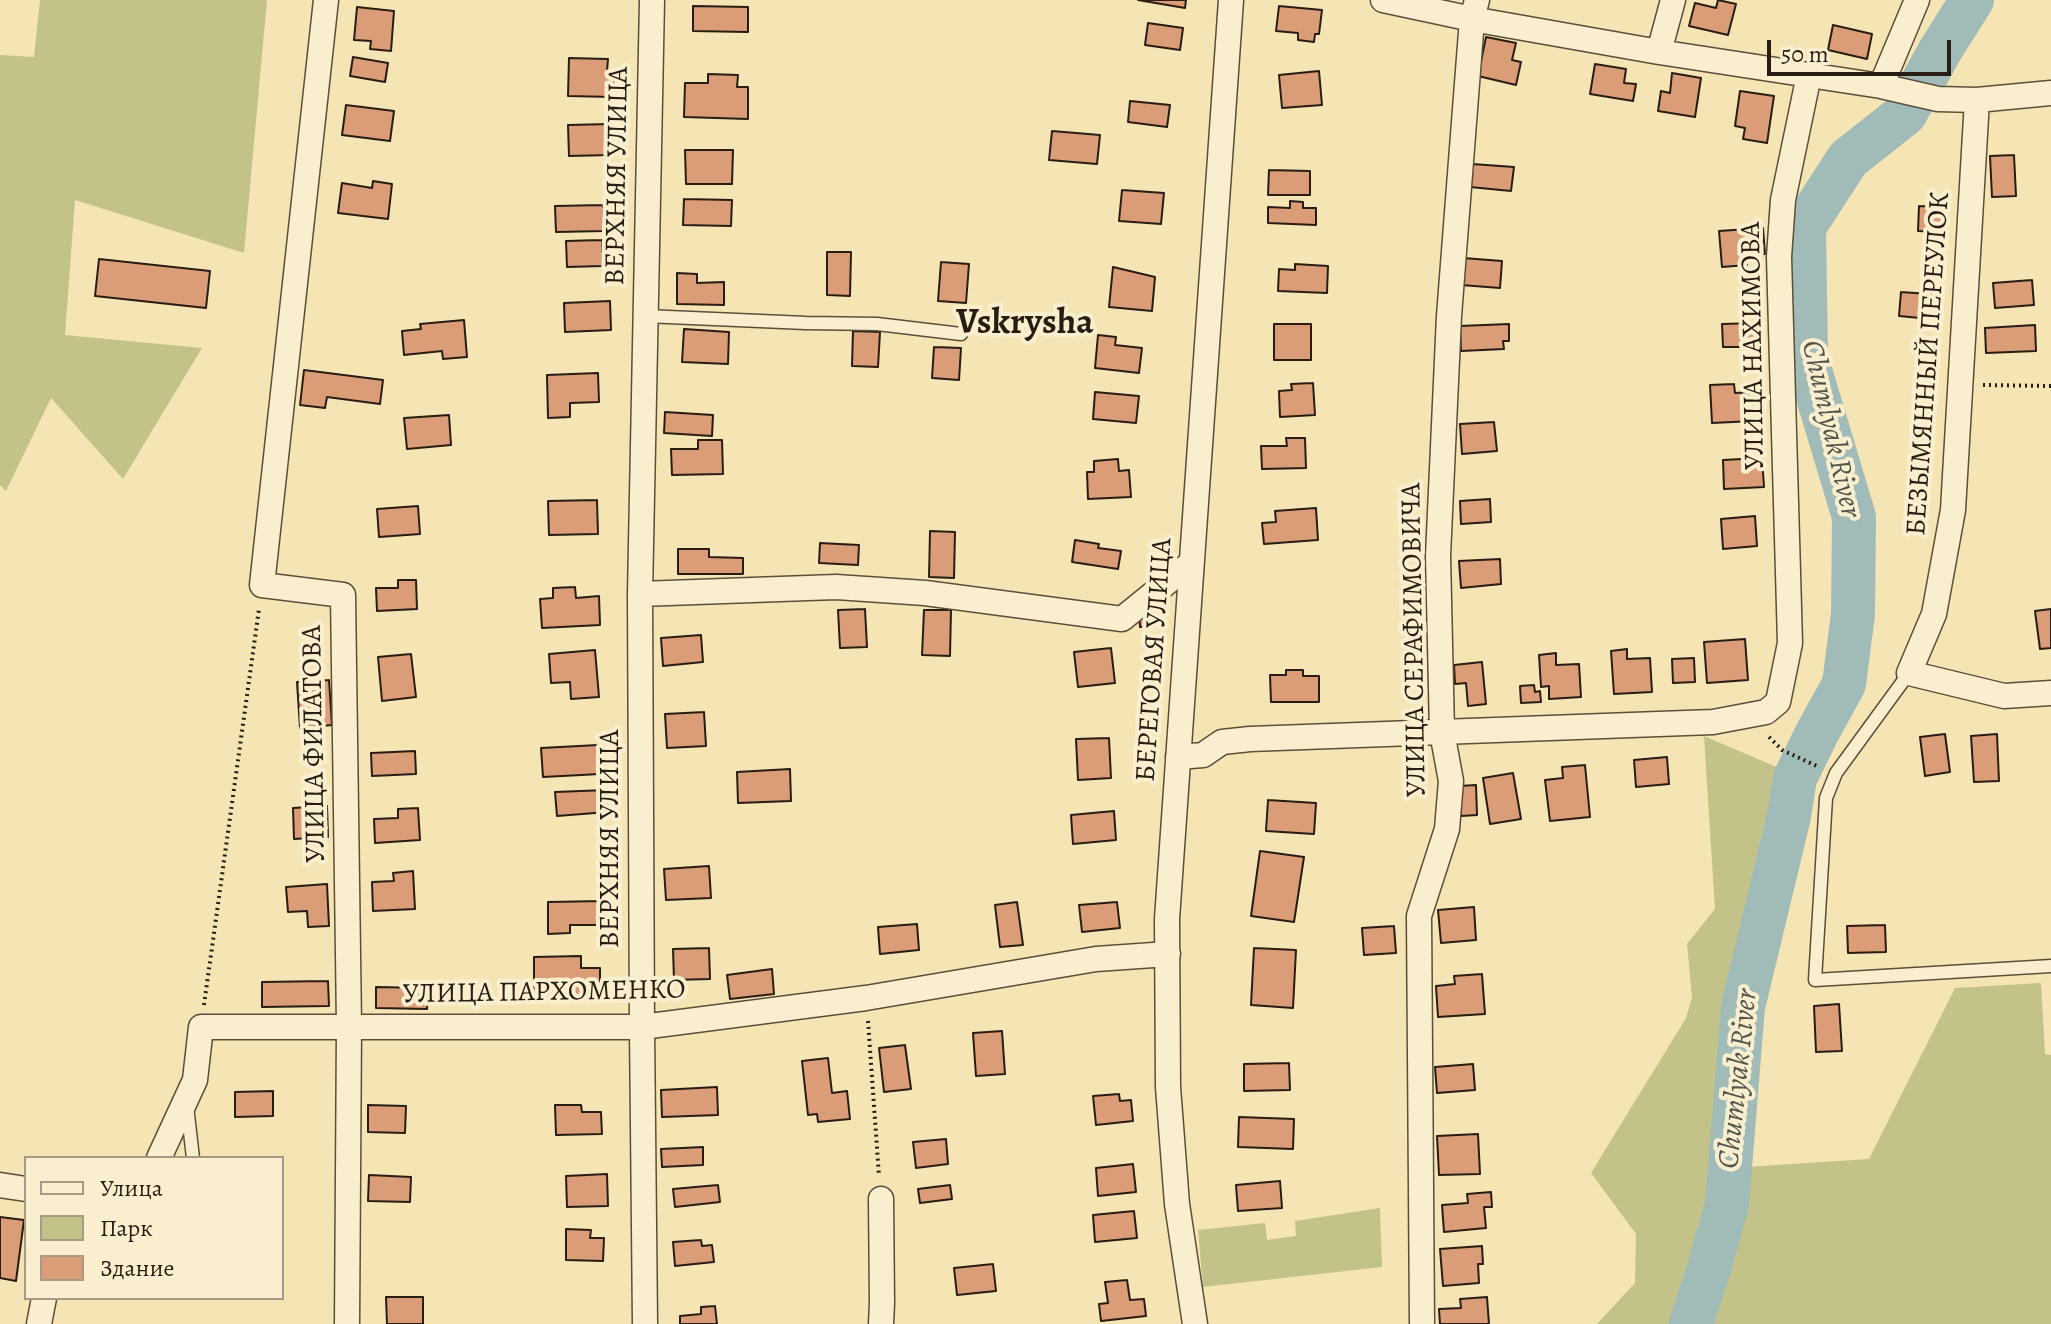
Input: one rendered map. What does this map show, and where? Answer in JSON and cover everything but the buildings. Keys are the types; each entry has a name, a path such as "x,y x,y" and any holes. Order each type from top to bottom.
{"street":[{"path":"262,585 326,0"},
{"name":"ВЕРХНЯЯ УЛИЦА","path":"645,1324 640,594 652,0"},
{"name":"БЕРЕГОВАЯ УЛИЦА","path":"1195,1324 1177,1204 1168,1087 1167,919 1231,0"},
{"path":"1383,0 1475,9 1659,52 1881,86 1938,99 1977,100 2051,93"},
{"path":"1659,52 1673,0"},
{"path":"1881,86 1917,0"},
{"name":"УЛИЦА СЕРАФИМОВИЧА","path":"1422,1324 1419,916 1447,829 1451,781 1442,732 1438,556 1449,316 1475,9"},
{"name":"УЛИЦА НАХИМОВА","path":"1442,732 1713,722 1766,712 1778,702 1790,643 1779,257 1783,200 1809,75"},
{"name":"БЕЗЫМЯННЫЙ ПЕРЕУЛОК","path":"1909,673 1934,614 1953,510 1977,100"},
{"path":"640,594 836,587 925,593 1122,619 1191,563"},
{"name":"УЛИЦА ФИЛАТОВА","path":"262,585 343,595 349,1026 347,1324"},
{"path":"1909,673 2004,696 2051,693"},
{"path":"1178,757 1203,755 1222,742 1442,732"},
{"name":"УЛИЦА ПАРХОМЕНКО","path":"201,1027 642,1027 866,998 1096,959 1168,954"},
{"path":"160,1156 195,1080 201,1027"},
{"path":"0,1185 24,1189"},
{"path":"881,1199 881,1324"},
{"path":"39,1324 44,1300"}],"lane":[{"path":"645,316 877,324 961,334"},
{"path":"1909,673 1836,773 1826,798 1815,980 2051,966"},
{"path":"187,1099 193,1156"}],"path":[{"path":"1960,385 2051,386"},
{"path":"201,1027 262,585"},
{"path":"1782,750 1813,764"},
{"path":"866,998 881,1199"}],"green space":[{"path":"40,0 267,0 244,253 75,200 65,335 202,348 123,479 51,398 6,491 0,485 0,55 34,57"},
{"path":"1704,736 1786,771 1764,905 1743,977 1750,981 1743,1007 1730,1168 1869,1159 1955,988 2041,983 2045,1054 2051,1055 2051,1324 1597,1324 1635,1283 1636,1234 1591,1173 1686,1018 1692,997 1687,944 1715,909"},
{"path":"1380,1208 1382,1267 1203,1287 1198,1230 1265,1223 1267,1240 1296,1236 1295,1221"}],"waterway":[{"name":"Chumlyak River","path":"1691,1324 1727,1204 1743,1007 1789,816 1795,778 1844,684 1853,614 1854,517 1806,357 1804,227 1848,159 1905,114 1972,0"}],"district":[{"name":"Vskrysha","path":"1025,324"}]}
